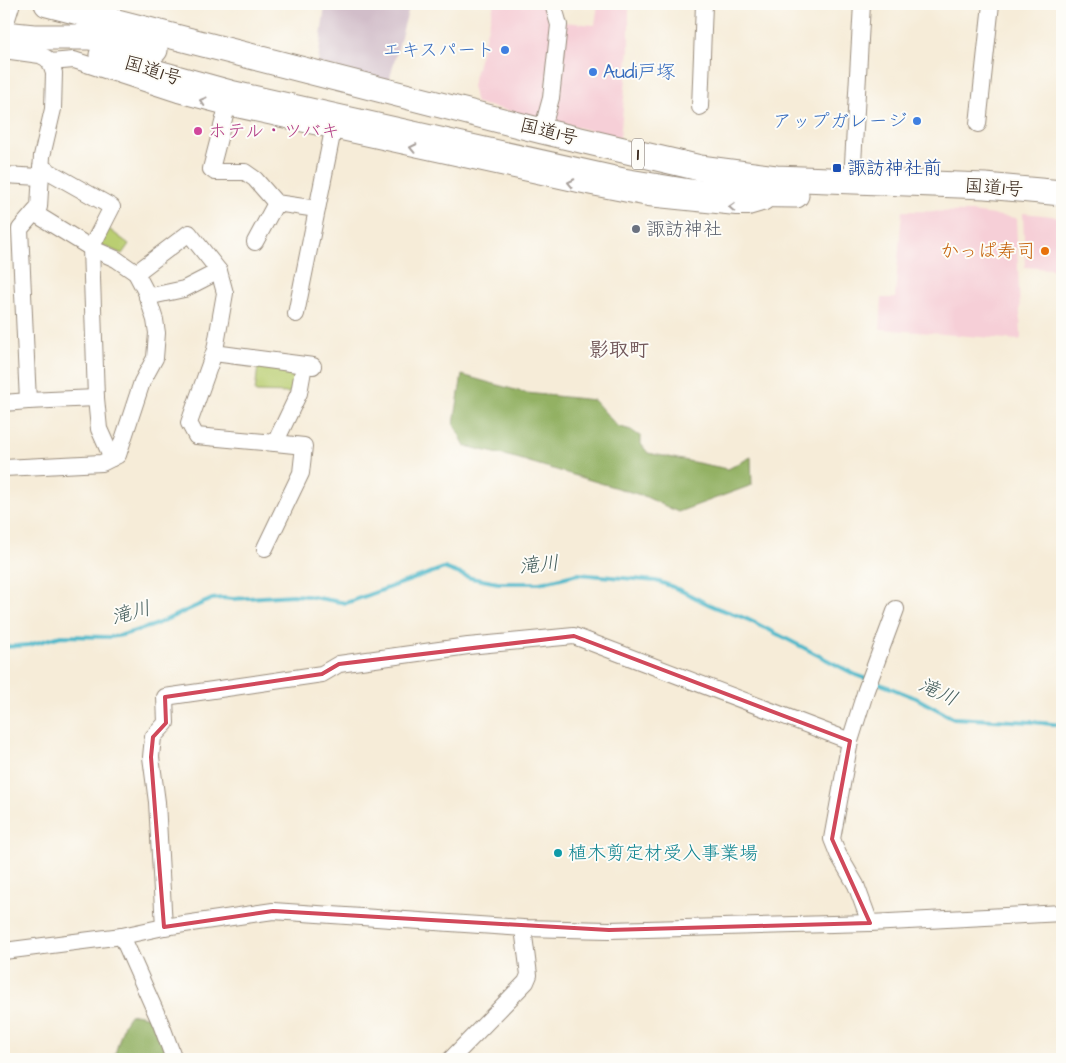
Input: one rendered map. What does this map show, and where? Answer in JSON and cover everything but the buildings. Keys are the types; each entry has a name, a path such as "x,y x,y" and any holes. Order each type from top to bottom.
{"highway":[{"name":"国道1号","path":"47,4 542,131 727,173 776,178 984,186 1062,193"},
{"name":"1","path":"4,33 34,26 74,23 225,50"},
{"name":"1","path":"4,33 34,37 88,37 123,42 673,175 778,195"},
{"name":"国道1号","path":"102,55 138,74 623,181 708,193 989,200 1062,206"}],"main road":[{"path":"4,20 9,4"}],"street":[{"path":"542,131 551,98 559,25 553,4"},
{"path":"700,107 704,4"},
{"path":"852,181 862,4"},
{"path":"978,124 990,4"},
{"path":"4,47 11,51 40,55 50,62 54,74 53,108 40,172 39,207 20,229 28,401"},
{"path":"50,62 74,60 138,74 178,94 226,107 648,198 736,208 764,202 778,195"},
{"path":"226,107 211,169 215,172 245,172 255,179 276,203 317,210"},
{"path":"296,314 334,130"},
{"path":"4,175 40,172 112,207 91,248 96,398 99,428 112,458"},
{"path":"255,242 276,203"},
{"path":"4,468 102,463 118,454 142,382 154,358 157,333 156,320 136,273 116,259 91,248 34,212"},
{"path":"136,273 189,232 219,271 224,294 214,353 189,423 196,436 304,446 301,473 265,548"},
{"path":"147,297 184,289 219,271"},
{"path":"214,353 308,366 299,392 274,443"},
{"path":"4,403 96,398"},
{"path":"870,923 856,885 838,854 832,839 850,741 868,684 896,609"},
{"path":"164,927 156,802 151,757 153,736 166,723 165,696 322,674 339,664 468,646 574,636 850,741"},
{"path":"4,951 122,936 164,927 273,911 523,928 609,930 870,923 1062,913"},
{"path":"451,1059 526,982 529,975 523,928"},
{"path":"122,936 161,1024 174,1059"}],"highlighted area":[{"path":"574,636 850,741 832,839 870,923 609,930 273,911 164,927 151,757 153,737 166,723 165,697 322,674 339,664"}],"shaded area":[{"path":"325,4 410,4 389,81 318,63"},
{"path":"494,4 548,4 555,29 543,119 476,103 472,86"},
{"name":"Audi戸塚","path":"598,4 629,4 629,49 620,138 556,122 556,94 564,22 595,25"},
{"path":"902,211 972,212 1016,218 1021,338 1019,340 880,329 882,298 895,298"},
{"path":"1023,213 1062,217 1062,301 1060,301 1060,270 1025,267"}],"green space":[{"path":"106,227 129,244 122,254 97,243"},
{"path":"258,366 299,370 294,393 255,392"},
{"path":"462,375 526,393 594,400 617,426 631,430 641,437 641,444 648,453 728,469 751,457 752,485 678,512 644,496 516,458 465,446 454,424"},
{"path":"130,1015 153,1016 170,1059 115,1059 124,1024"}],"waterway":[{"name":"滝川","path":"4,647 29,645 61,636 110,637 122,635 152,626 212,599 293,595 346,603 444,568 471,578 498,583 540,583 578,574 656,581 751,621 867,679"},
{"name":"滝川","path":"873,681 916,698 953,718 1062,725"}],"place":[{"name":"エキスパート","path":"505,50"},
{"name":"Audi戸塚","path":"593,72"},
{"name":"アップガレージ","path":"917,121"},
{"name":"ホテル・ツバキ","path":"198,131"},
{"name":"諏訪神社前","path":"837,168"},
{"name":"諏訪神社","path":"636,229"},
{"name":"かっぱ寿司","path":"1045,251"},
{"name":"植木剪定材受入事業場","path":"558,853"}],"district":[{"name":"影取町","path":"619,350"}]}
